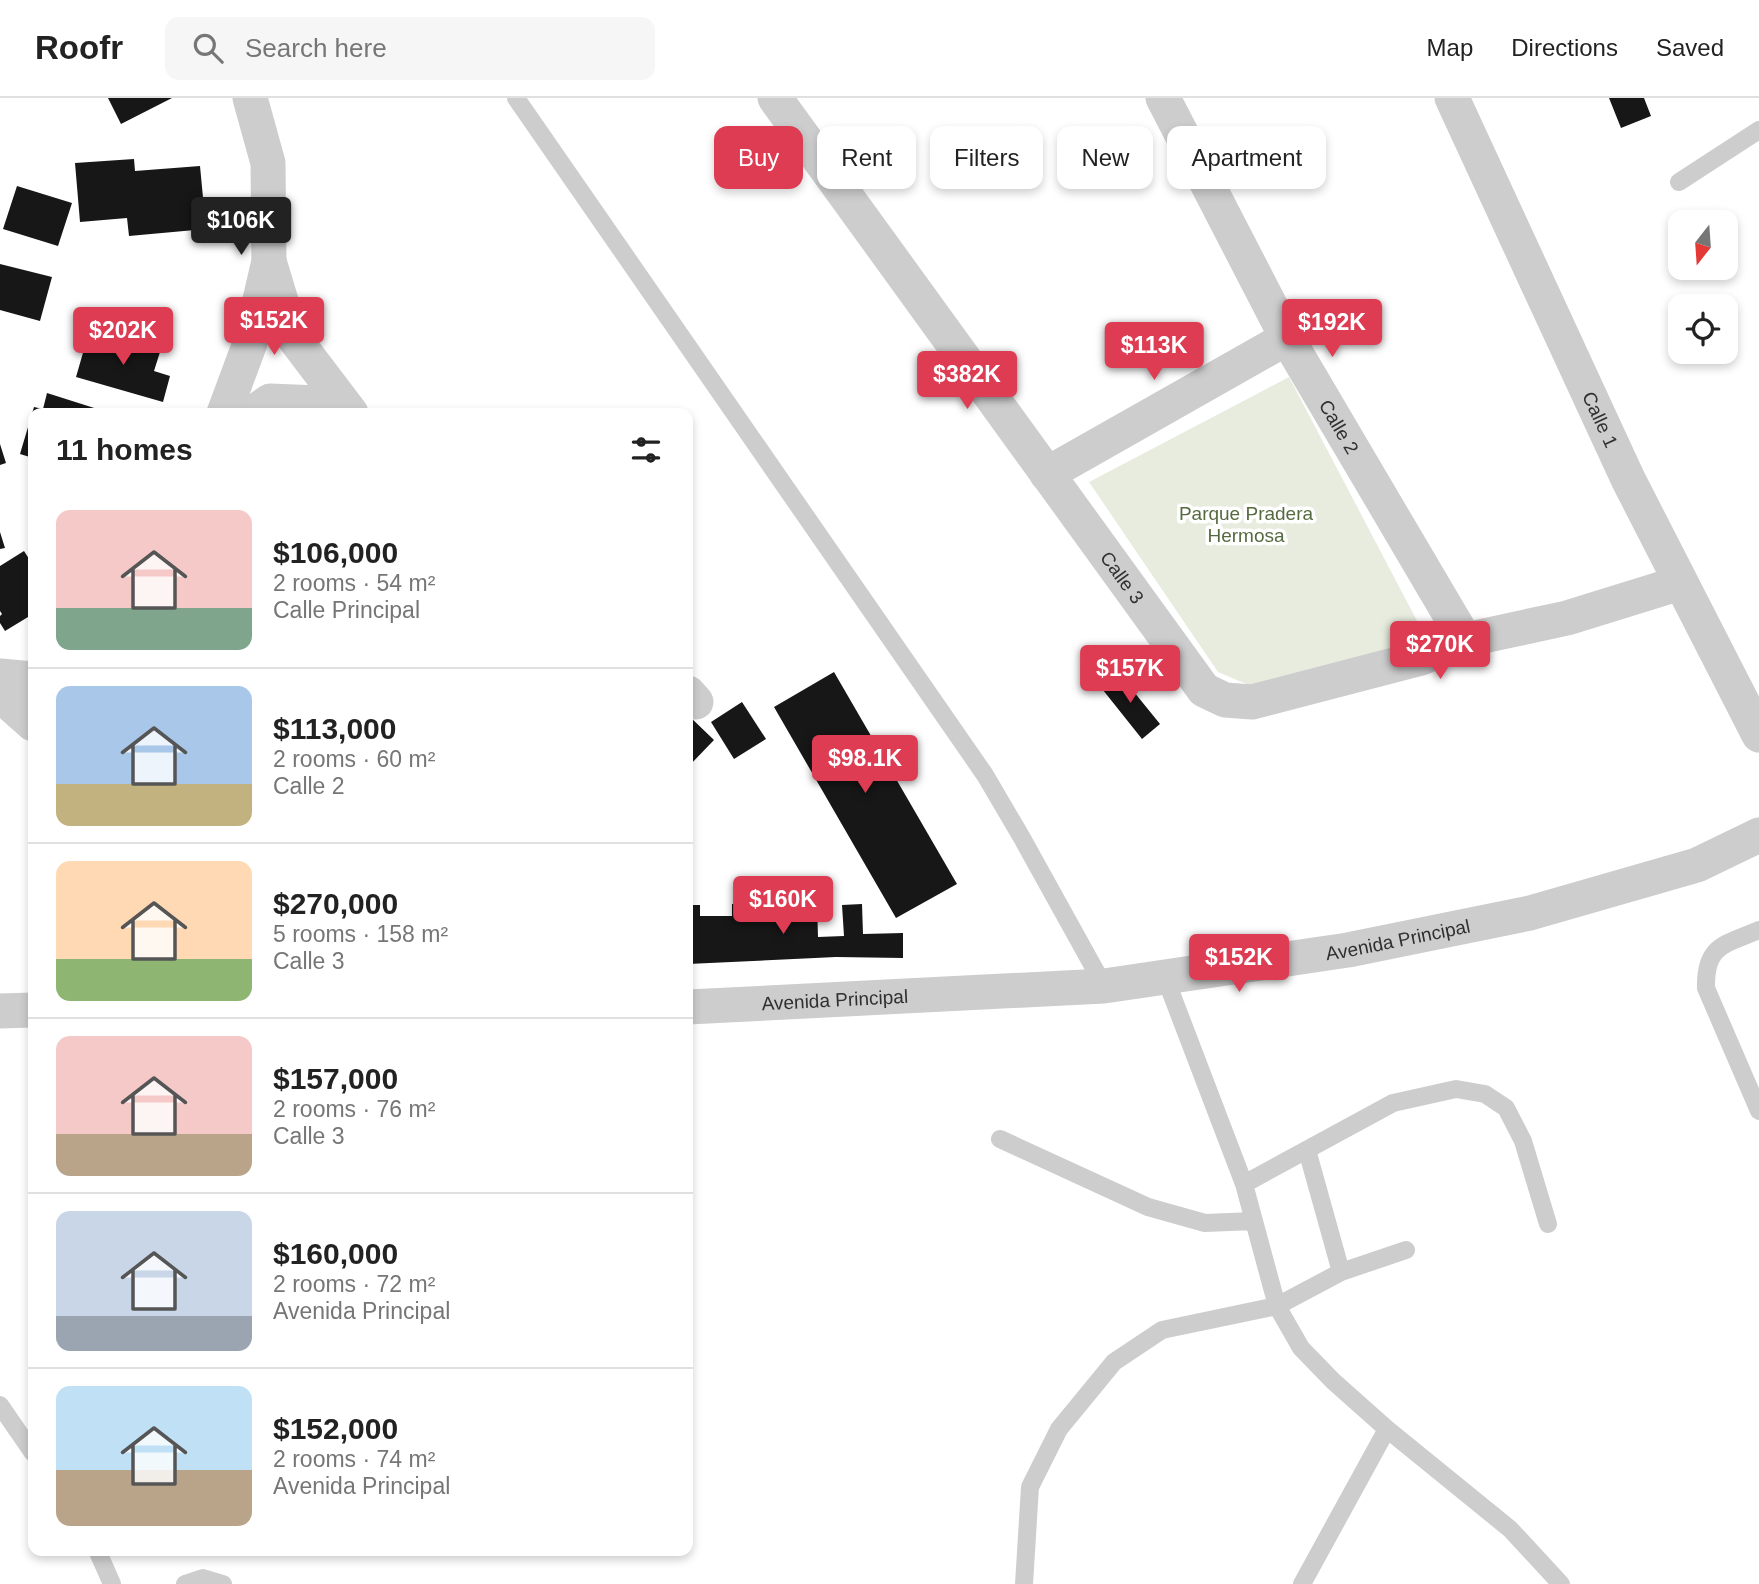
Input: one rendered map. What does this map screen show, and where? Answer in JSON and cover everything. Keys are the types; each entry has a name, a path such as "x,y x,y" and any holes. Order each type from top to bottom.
{"street":[{"path":"226,408 250,343 269,261 268,163 250,98"},
{"name":"Calle 3","path":"775,98 1204,690 1225,700 1252,702 1421,658 1465,640 1567,618 1680,583"},
{"name":"Calle 2","path":"1163,98 1287,338 1465,640"},
{"name":"Calle 1","path":"1452,98 1628,479 1759,735"},
{"path":"269,261 291,334 346,408"},
{"path":"1047,474 1287,338"},
{"path":"260,408 270,401 337,408"},
{"path":"0,676 28,679"},
{"path":"0,695 28,720"},
{"name":"Avenida Principal","path":"693,1007 1104,986 1348,950 1530,914 1697,864 1759,835"},
{"path":"0,1011 28,1010"}],"lane":[{"path":"516,98 985,775 1104,986"},
{"path":"1679,182 1759,130"},
{"path":"1759,930 1719,947 1706,966 1706,988 1759,1111"},
{"path":"1165,977 1244,1184 1277,1306 1301,1348 1387,1429 1510,1529 1561,1584"},
{"path":"1244,1184 1393,1104 1456,1089 1485,1094 1506,1108 1523,1141 1548,1224"},
{"path":"1000,1139 1148,1207 1205,1223 1254,1221"},
{"path":"1307,1150 1341,1272"},
{"path":"1024,1584 1030,1487 1059,1429 1114,1362 1161,1330 1277,1306 1341,1272 1406,1250"},
{"path":"0,1405 28,1446"},
{"path":"1302,1584 1387,1429"},
{"path":"100,1556 112,1584"},
{"path":"186,1584 203,1578 223,1584"}],"green space":[{"name":"Parque Pradera Hermosa","path":"1289,377 1426,638 1258,689 1218,672 1089,482"}],"building":[{"path":"108,98 172,98 121,124"},
{"path":"1609,98 1644,98 1651,116 1621,128"},
{"path":"134,159 135,171 200,166 206,229 129,236 127,218 80,222 75,163"},
{"path":"17,186 72,203 58,246 3,229"},
{"path":"0,264 52,277 40,321 0,310"},
{"path":"89,332 160,352 154,371 170,376 163,402 76,377"},
{"path":"47,393 94,408 43,408"},
{"path":"28,427 28,456 20,454"},
{"path":"0,444 6,463 0,465"},
{"path":"0,532 5,548 0,549"},
{"path":"24,551 28,557 28,617 5,631 0,623 0,566"},
{"path":"1117,671 1160,724 1142,739 1099,685"},
{"path":"834,672 957,884 896,918 774,707"},
{"path":"742,702 766,739 734,759 711,722"},
{"path":"693,720 714,740 693,762"},
{"path":"751,903 751,917 781,915 781,905 817,903 818,937 844,936 842,905 862,904 863,934 903,933 903,958 836,957 693,964 693,905 700,905 700,916 732,916 732,904"}]}
